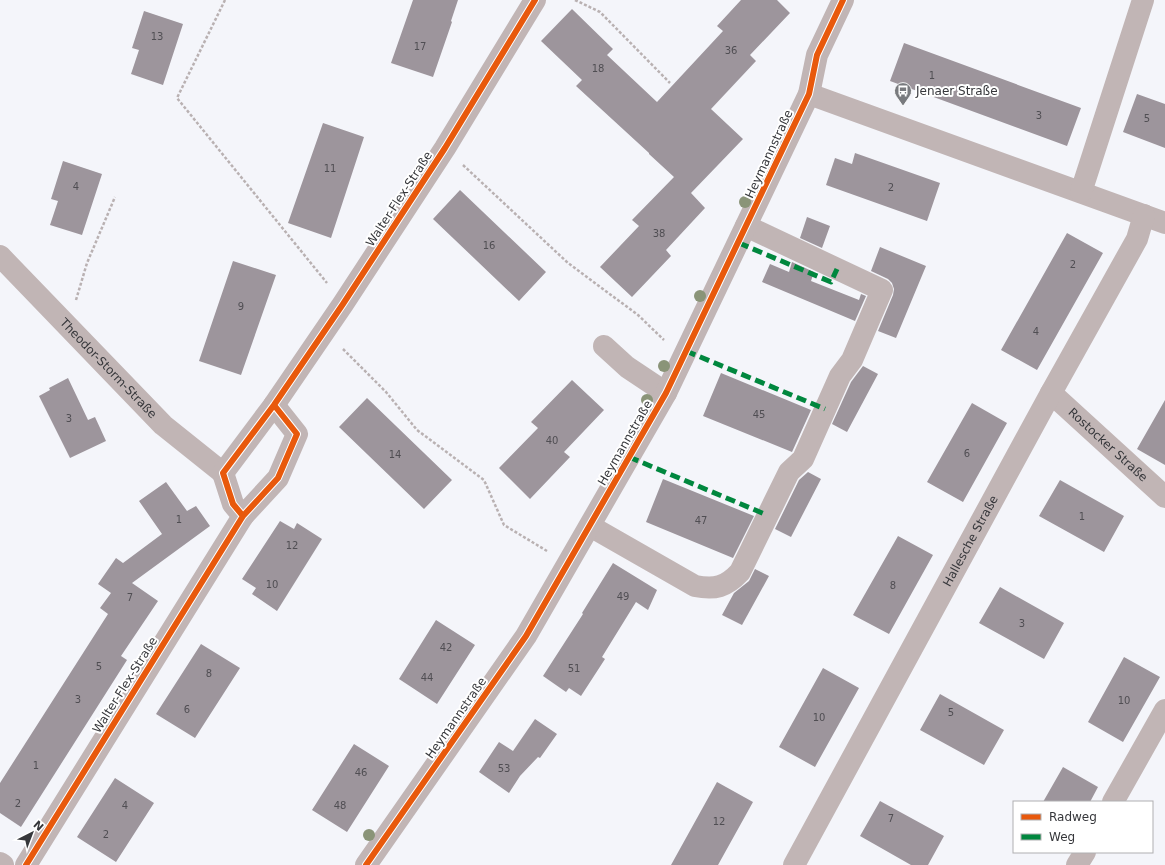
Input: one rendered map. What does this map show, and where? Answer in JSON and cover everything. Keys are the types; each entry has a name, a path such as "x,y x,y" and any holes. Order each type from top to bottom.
{"street":[{"name":"Walter-Flex-Straße","path":"223,474 274,405 343,304 445,148 535,0"},
{"name":"Heymannstraße","path":"371,863 526,636 666,393 809,94 817,55 843,0"},
{"path":"1081,192 1143,0"},
{"path":"809,94 1165,223"},
{"name":"Hallesche Straße","path":"794,865 1051,393 1137,239 1144,215"},
{"path":"590,526 695,586 706,588 718,587 731,581 740,572 789,472 803,459 840,376 852,360 882,290 746,226"},
{"name":"Theodor-Storm-Straße","path":"0,256 163,425 223,474"},
{"path":"604,346 626,367 666,393"},
{"name":"Rostocker Straße","path":"1051,393 1165,497"},
{"name":"Walter-Flex-Straße","path":"26,865 243,516 278,478 297,434 274,405"},
{"path":"223,474 233,504 243,516"},
{"path":"1114,801 1165,710"},
{"path":"1078,865 1084,853"}],"path":[{"path":"224,0 177,98 343,304"},
{"path":"575,0 600,12 670,83"},
{"path":"445,148 568,263 638,315 683,358"},
{"path":"68,327 87,263 115,197"},
{"path":"324,331 386,392 417,430 484,480 504,525 568,563"}],"building":[{"path":"413,0 458,0 433,77 391,63"},
{"path":"741,0 777,0 790,13 750,55 756,61 711,109 743,139 691,193 705,208 666,250 671,256 632,297 600,267 639,226 632,220 674,177 576,86 582,80 541,41 572,9 613,49 607,55 657,102 723,31 717,26"},
{"path":"144,11 183,24 163,85 131,74 139,50 132,48"},
{"path":"904,43 1081,108 1067,146 890,81"},
{"path":"1137,94 1165,104 1165,148 1123,132"},
{"path":"323,123 364,137 331,238 288,223"},
{"path":"855,153 940,183 927,221 826,185 835,158 852,164"},
{"path":"63,161 102,174 82,235 50,225 58,201 51,199"},
{"path":"460,190 546,272 519,301 433,219"},
{"path":"807,217 830,226 822,248 800,238"},
{"path":"1067,233 1103,253 1037,370 1001,350"},
{"path":"880,247 926,266 896,338 878,331 893,295 894,289 892,283 888,279 871,271"},
{"path":"233,261 276,275 241,375 199,361"},
{"path":"792,262 814,272 811,281 859,300 861,294 866,296 855,321 762,282 770,264 789,272"},
{"path":"863,366 878,374 847,432 832,424 851,382"},
{"path":"721,373 811,410 792,452 703,416"},
{"path":"68,378 88,420 95,417 106,441 70,458 39,396 50,390 49,388"},
{"path":"572,380 604,410 564,452 570,457 530,499 499,468 538,428 531,422"},
{"path":"367,398 452,480 424,509 339,427"},
{"path":"1165,400 1165,465 1137,449"},
{"path":"972,403 1007,423 963,502 927,482"},
{"path":"808,472 821,479 791,537 775,529 799,480"},
{"path":"663,479 754,516 733,558 646,522"},
{"path":"1060,480 1124,516 1104,552 1039,516"},
{"path":"166,482 187,511 196,506 210,526 132,583 158,601 121,656 127,660 21,827 0,813 0,783 108,614 100,608 111,593 98,584 116,558 123,563 162,534 139,501"},
{"path":"280,521 294,529 297,523 322,539 277,611 252,594 256,588 242,579"},
{"path":"898,536 933,555 889,634 853,615"},
{"path":"613,563 657,590 648,610 636,602 602,657 605,659 581,696 569,688 566,692 543,676 583,614 582,613"},
{"path":"755,569 769,576 742,625 722,615 734,593 749,581"},
{"path":"1000,587 1064,623 1044,659 979,623"},
{"path":"436,620 475,645 437,704 399,679"},
{"path":"201,644 240,668 195,738 156,714"},
{"path":"1124,657 1160,677 1123,742 1088,722"},
{"path":"823,668 859,688 815,767 779,747"},
{"path":"940,694 1004,730 984,765 920,730"},
{"path":"535,719 557,734 540,758 538,757 520,776 509,793 479,772 499,742 513,751"},
{"path":"354,744 389,766 347,832 312,810"},
{"path":"1063,767 1098,787 1091,801 1044,801"},
{"path":"115,778 154,803 116,862 77,837"},
{"path":"717,782 753,802 718,865 671,865"},
{"path":"880,801 944,836 928,865 911,865 860,836"}],"marked path":[{"path":"739,243 831,282 837,269"},
{"path":"686,351 825,409"},
{"path":"629,457 767,515"}],"cycle path":[{"path":"26,865 243,516 233,504 223,473 274,405 343,304 445,148 535,0"},
{"path":"366,865 526,636 666,393 809,94 817,55 843,0"},
{"path":"243,516 278,478 297,434 274,405"}],"place":[{"name":"Jenaer Straße","path":"903,106"}]}
